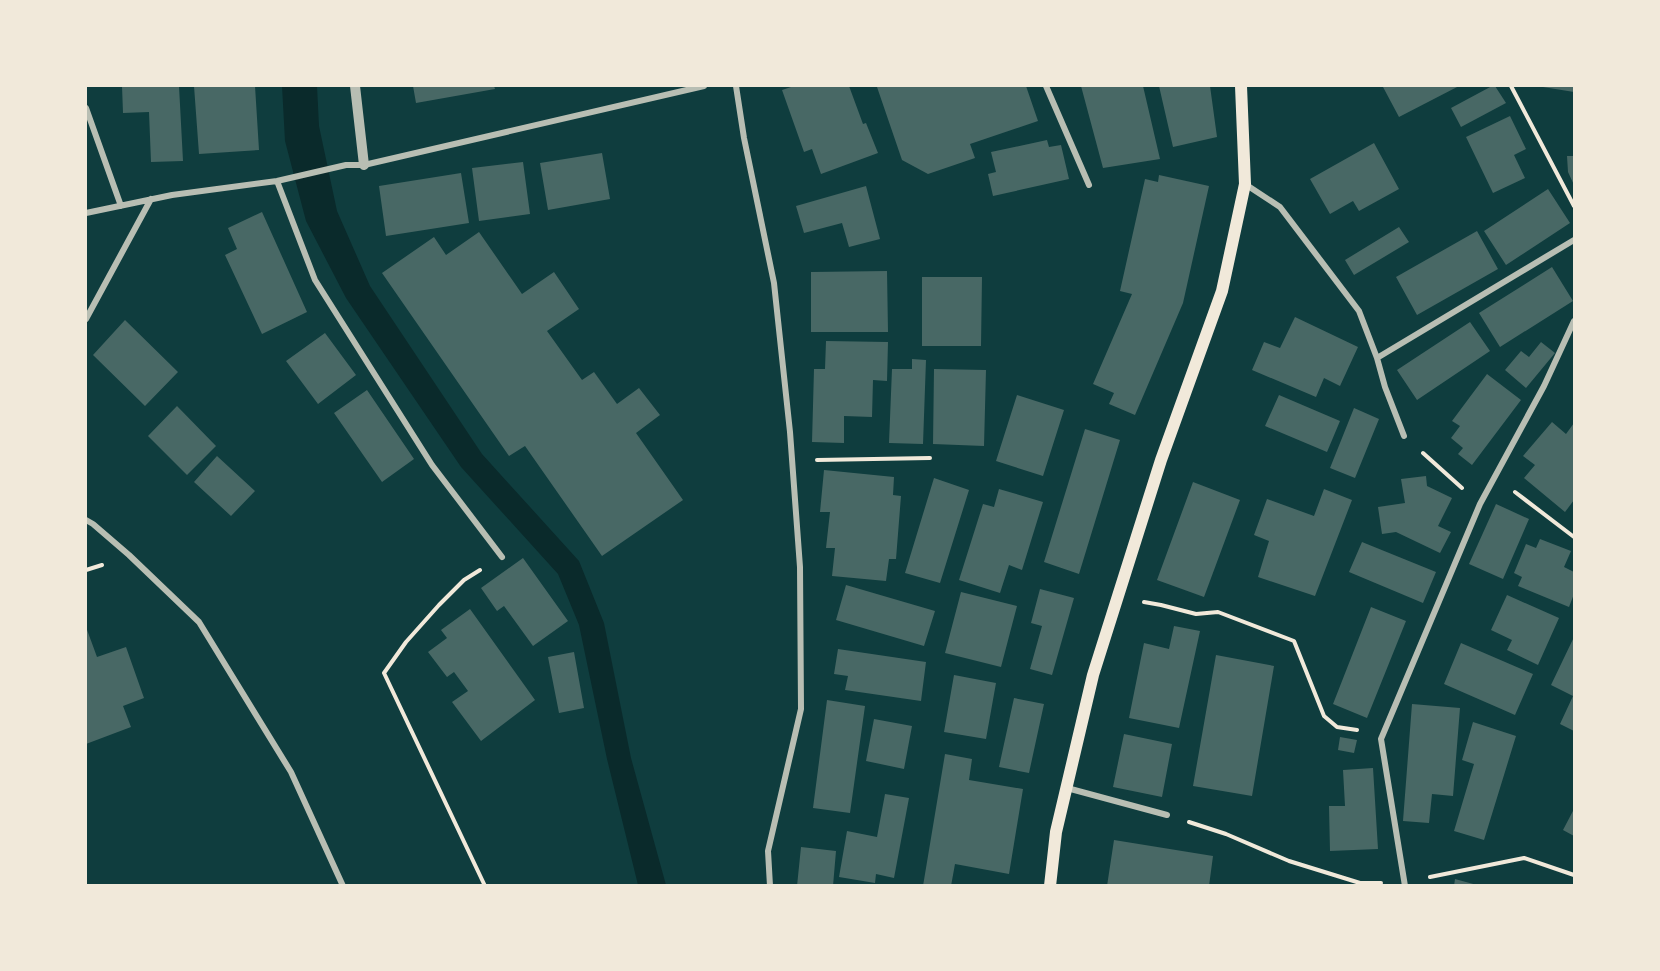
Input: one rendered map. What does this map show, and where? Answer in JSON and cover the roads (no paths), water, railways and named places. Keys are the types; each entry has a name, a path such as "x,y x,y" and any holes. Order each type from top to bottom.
{"main road":[{"path":"1050,885 1056,832 1093,675 1161,460 1222,291 1245,184 1241,86"}],"street":[{"path":"354,86 364,165"},
{"path":"86,213 151,199 277,181 346,165 364,165 704,86"},
{"path":"736,86 744,138 774,283 800,567 801,709 768,851 770,885"},
{"path":"1046,86 1089,185"},
{"path":"86,108 121,206"},
{"path":"277,181 315,280 432,465 502,557"},
{"path":"1245,184 1280,207 1359,311 1404,436"},
{"path":"86,319 151,199"},
{"path":"1377,357 1575,240"},
{"path":"1405,884 1381,739 1480,504 1544,386 1575,321"},
{"path":"86,520 129,555 199,622 291,772 343,885"},
{"path":"1067,788 1167,815"}],"water":[{"path":"282,86 317,86 319,126 337,211 370,286 482,454 579,561 604,623 631,758 666,885 638,885 607,759 579,625 558,574 461,467 346,298 306,221 285,141"}]}
